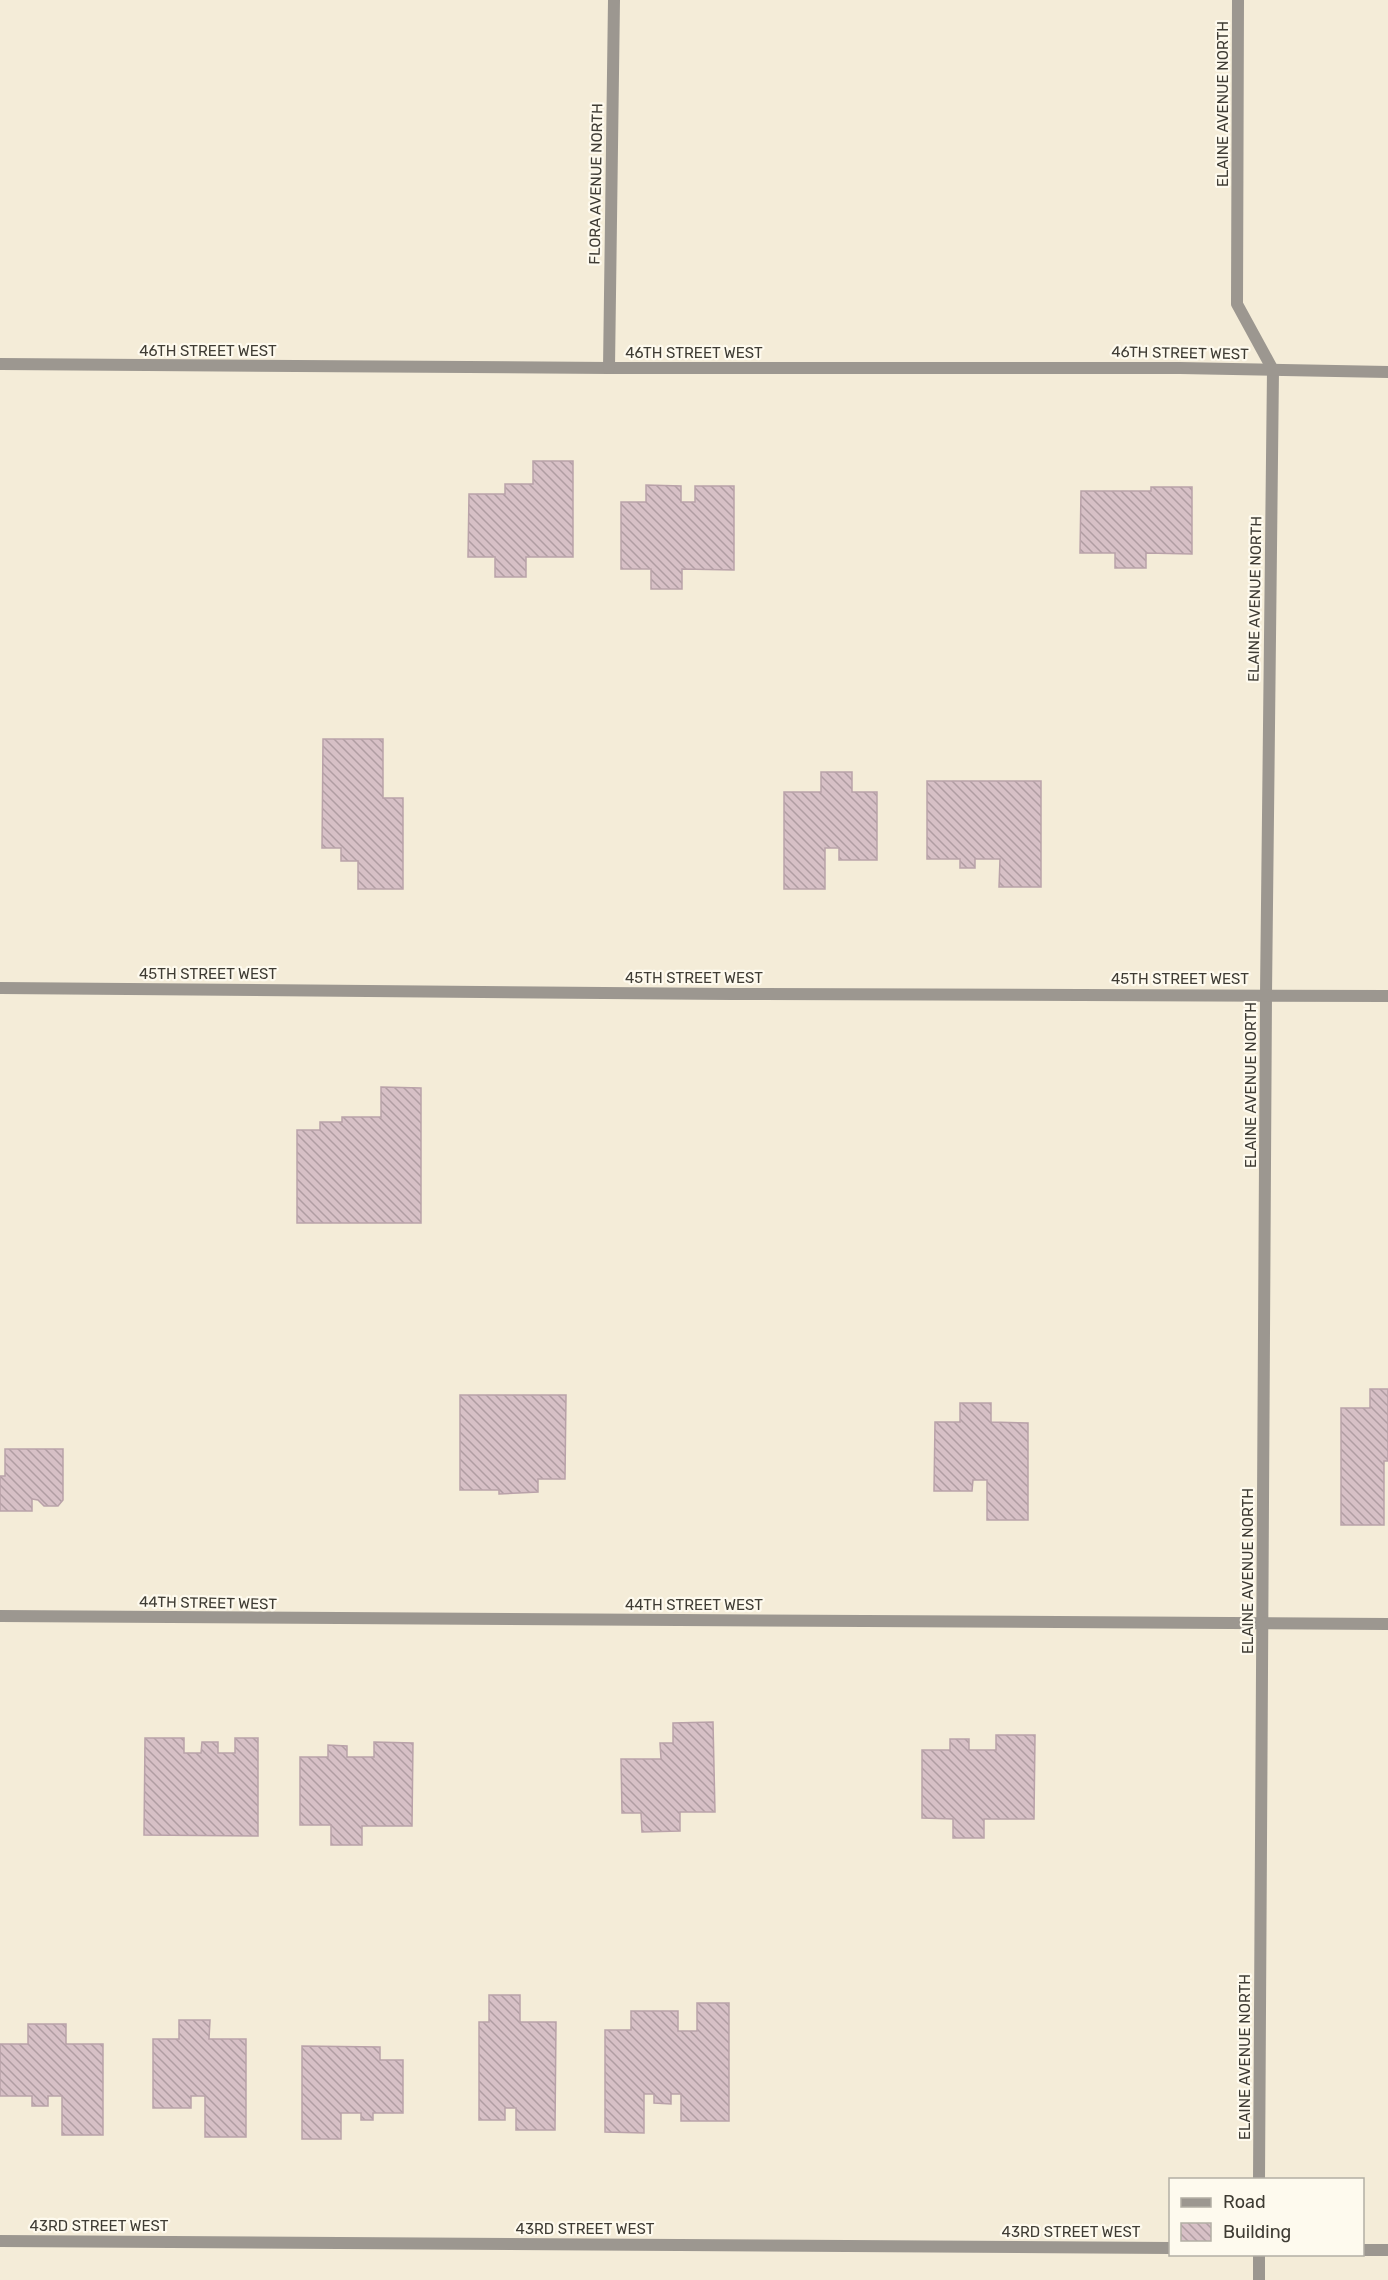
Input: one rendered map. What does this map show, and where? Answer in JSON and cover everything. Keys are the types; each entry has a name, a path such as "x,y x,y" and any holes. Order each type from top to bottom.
{"street":[{"name":"FLORA AVENUE NORTH","path":"609,368 614,0"},
{"name":"ELAINE AVENUE NORTH","path":"1238,0 1237,304 1273,370 1266,994 1259,2178"},
{"name":"46TH STREET WEST","path":"0,364 609,368 1180,368 1388,372"},
{"name":"45TH STREET WEST","path":"0,988 1388,996"},
{"name":"44TH STREET WEST","path":"0,1616 1388,1624"},
{"name":"43RD STREET WEST","path":"0,2241 1169,2248"},
{"path":"1364,2250 1388,2250"},
{"path":"1258,2280 1259,2256"}],"building":[{"path":"533,461 573,461 573,557 526,557 526,577 495,577 495,557 468,557 469,494 505,494 505,484 533,484"},
{"path":"646,485 681,486 681,502 695,502 695,486 734,486 734,570 682,569 682,589 651,589 651,569 621,569 621,502 646,502"},
{"path":"1151,487 1192,487 1192,554 1146,553 1146,568 1115,568 1115,553 1080,553 1081,491 1151,491"},
{"path":"323,739 383,739 383,798 403,798 403,889 358,889 358,861 341,861 341,848 322,848"},
{"path":"821,772 852,772 852,792 877,792 877,860 839,860 839,848 825,848 825,889 784,889 784,792 821,792"},
{"path":"927,781 1041,781 1041,887 999,887 1000,859 975,859 975,868 960,868 960,859 927,859"},
{"path":"381,1087 421,1088 421,1223 297,1223 297,1130 320,1130 320,1122 342,1122 342,1117 381,1117"},
{"path":"1370,1389 1388,1389 1388,1461 1384,1461 1384,1525 1341,1525 1341,1408 1370,1408"},
{"path":"460,1395 566,1395 565,1479 538,1479 538,1492 499,1494 499,1490 460,1490"},
{"path":"960,1403 991,1403 991,1422 1028,1423 1028,1520 987,1520 987,1480 973,1480 972,1491 934,1491 935,1422 960,1422"},
{"path":"5,1449 63,1449 63,1500 58,1506 44,1506 38,1500 32,1499 32,1511 0,1511 0,1476 5,1476"},
{"path":"713,1722 715,1812 680,1812 680,1831 642,1832 641,1813 622,1813 621,1759 661,1759 660,1743 673,1743 673,1723"},
{"path":"996,1735 1035,1735 1034,1819 984,1819 984,1838 953,1838 953,1819 922,1818 922,1750 950,1750 950,1739 969,1739 969,1750 996,1750"},
{"path":"145,1738 184,1738 184,1753 201,1753 202,1742 218,1742 218,1753 235,1753 235,1738 258,1738 258,1836 144,1835"},
{"path":"374,1742 413,1743 412,1826 362,1826 362,1845 331,1845 331,1825 300,1825 300,1757 328,1757 328,1745 347,1746 347,1757 374,1757"},
{"path":"489,1995 520,1995 520,2022 556,2022 555,2130 516,2130 516,2108 505,2108 505,2120 479,2120 479,2022 489,2022"},
{"path":"697,2003 729,2003 729,2121 681,2121 681,2094 671,2094 671,2104 654,2103 654,2094 644,2094 644,2133 605,2132 605,2030 631,2030 631,2011 678,2011 678,2031 697,2031"},
{"path":"179,2020 210,2020 209,2039 246,2039 246,2137 205,2137 205,2096 191,2096 191,2108 153,2108 153,2039 179,2039"},
{"path":"28,2024 66,2024 66,2044 103,2044 103,2135 62,2135 62,2096 48,2096 48,2106 32,2106 32,2096 0,2096 0,2044 28,2044"},
{"path":"302,2046 380,2047 380,2060 403,2060 403,2113 373,2113 373,2120 361,2120 361,2113 341,2113 341,2139 302,2139"}]}
